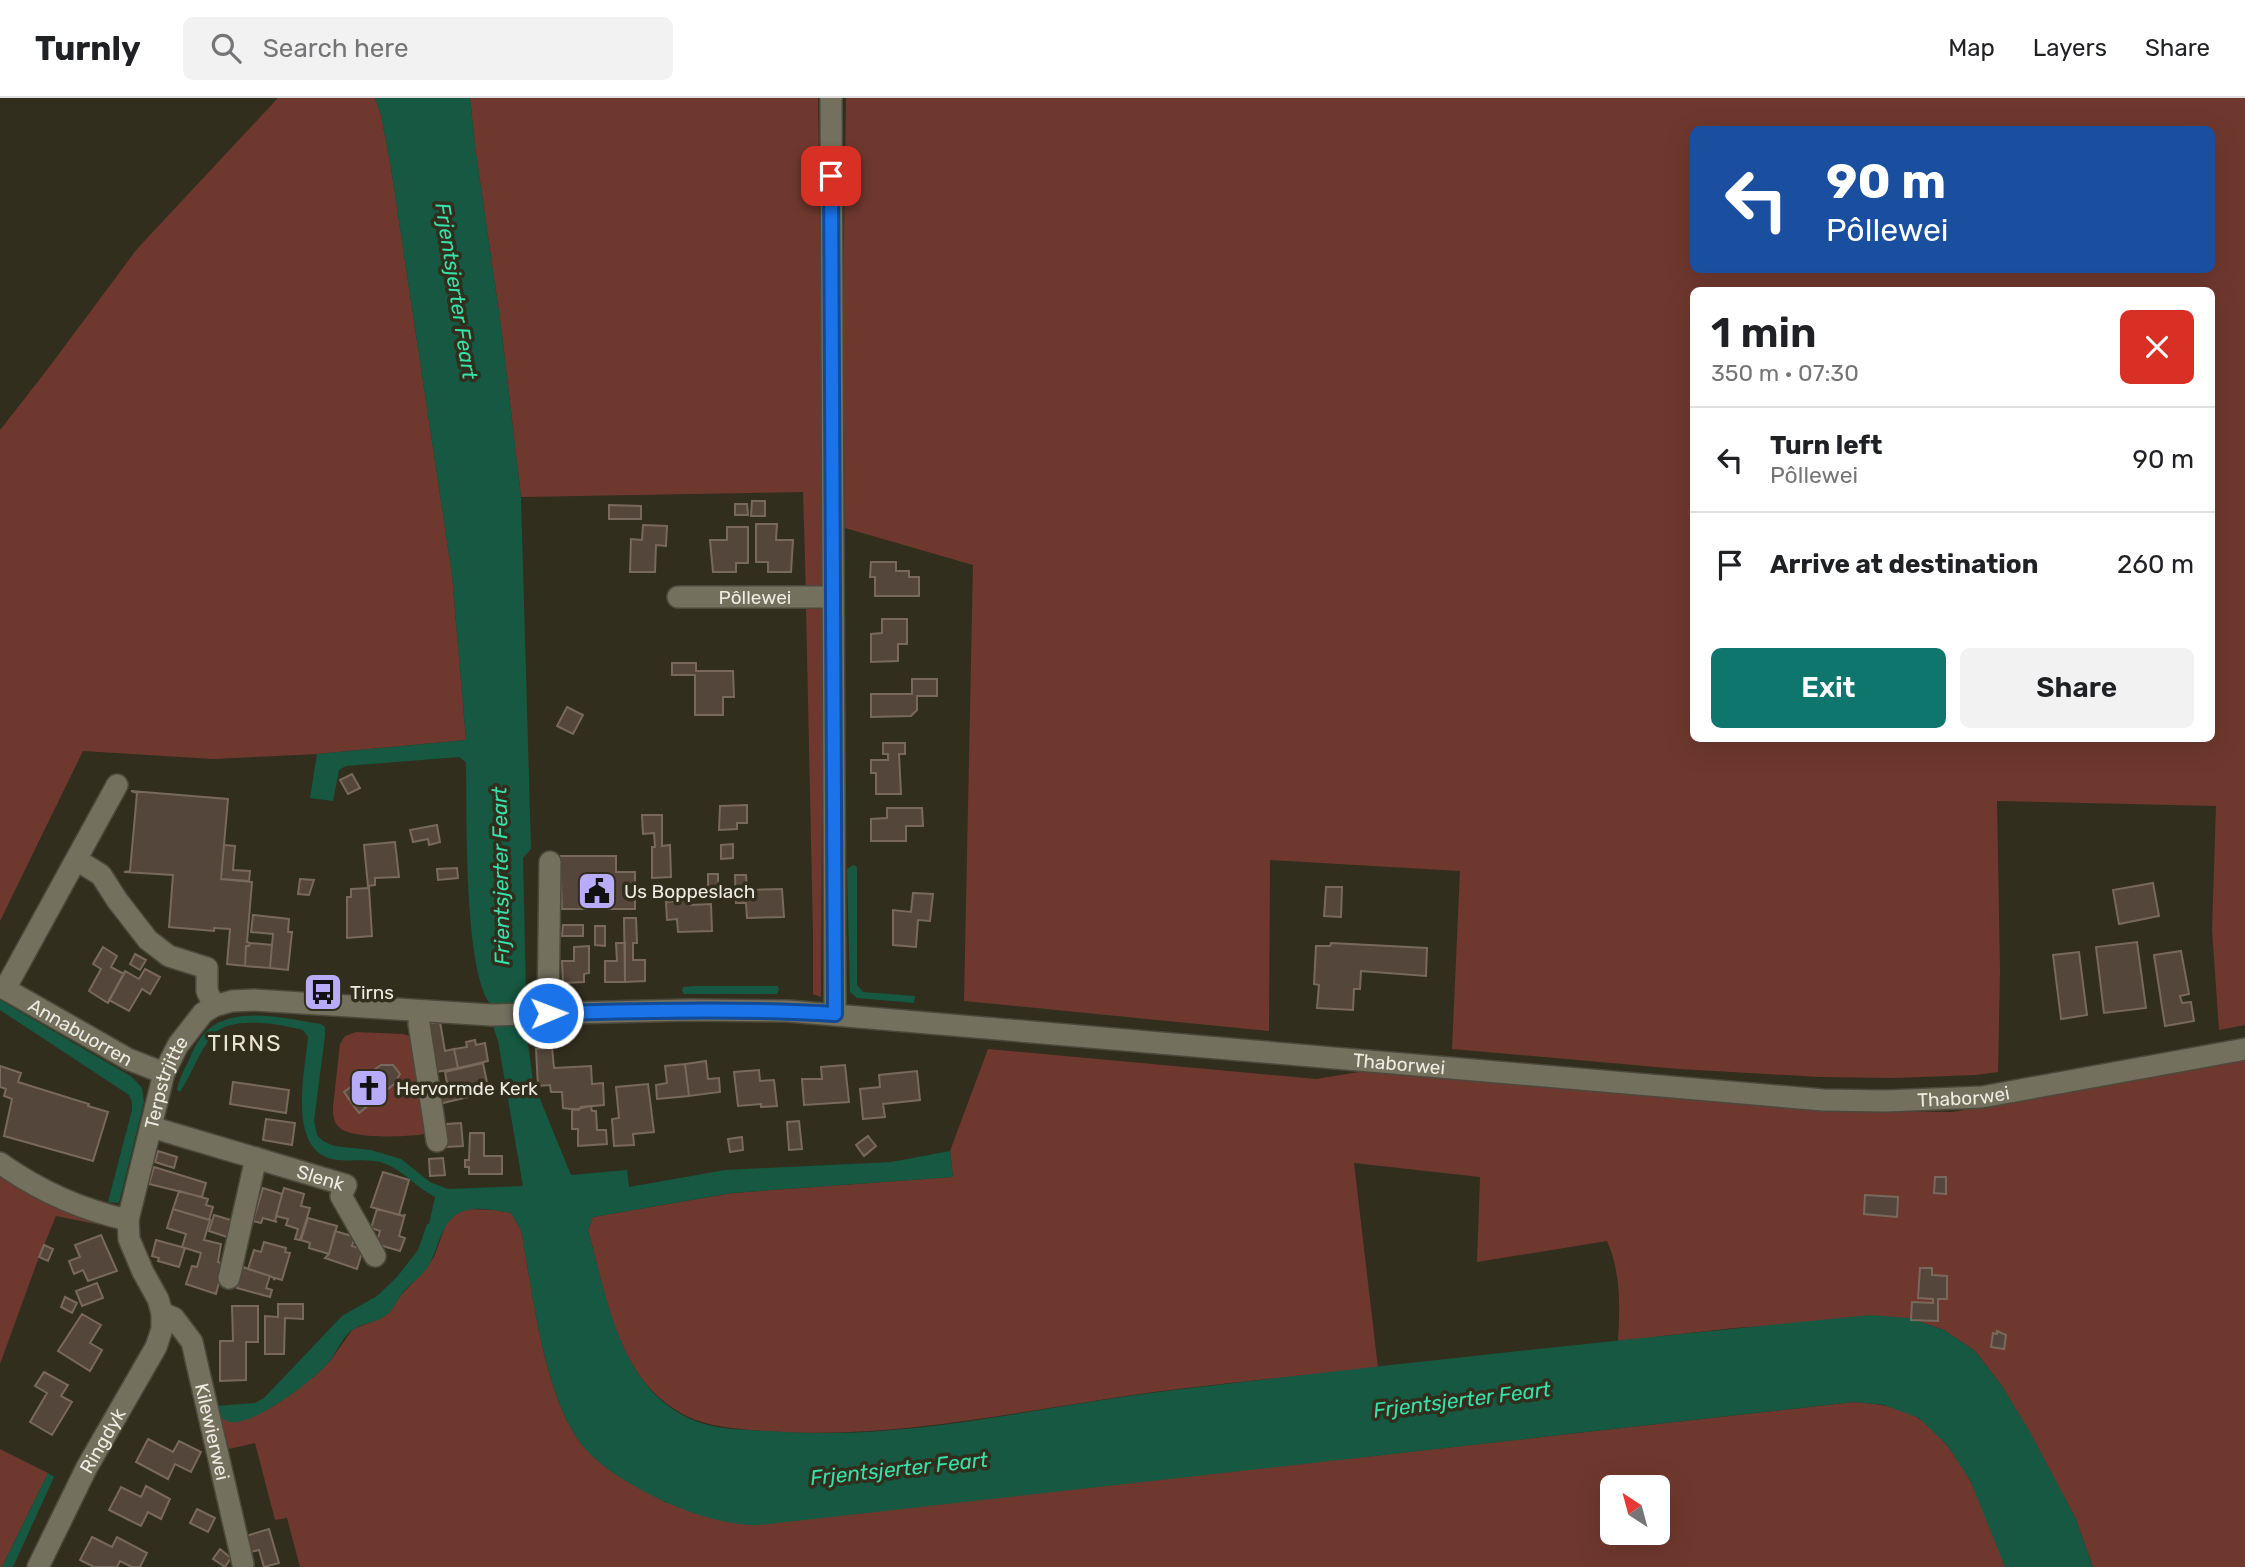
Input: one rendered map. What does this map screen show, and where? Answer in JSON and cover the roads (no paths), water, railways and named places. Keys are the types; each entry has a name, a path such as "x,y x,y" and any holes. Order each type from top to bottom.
{"street":[{"path":"831,98 835,1014"},
{"name":"Pôllewei","path":"678,597 833,597"},
{"path":"3,988 117,785"},
{"path":"77,860 101,875 148,940 169,956 207,968 207,991 214,1006 232,1001 254,1000 420,1011 419,1024 437,1141"},
{"path":"538,1013 550,862"},
{"name":"Annabuorren","path":"3,988 128,1059 164,1073"},
{"name":"Terpstrjitte","path":"162,1313 130,1239 128,1220 164,1073 186,1034 203,1013 214,1006"},
{"name":"Thaborwei","path":"420,1011 491,1015 700,1010 788,1011 1835,1100 1982,1097 2245,1049"},
{"name":"Slenk","path":"151,1127 346,1185 341,1196 375,1256"},
{"path":"229,1278 256,1158"},
{"path":"0,1163 30,1184 110,1216 128,1220"},
{"name":"Kilewierwei","path":"162,1313 174,1318 192,1342 243,1564"},
{"name":"Ringdyk","path":"38,1567 87,1467 156,1347 162,1329 162,1313"}],"water":[{"name":"Frjentsjerter Feart","path":"375,98 470,98 521,497 531,849 523,858 527,1036 533,1082 571,1175 627,1170 629,1187 725,1170 891,1162 950,1151 953,1177 732,1193 593,1217 588,1230 611,1315 622,1343 635,1368 652,1391 674,1410 701,1423 718,1427 820,1433 870,1432 969,1421 1166,1391 1430,1361 1871,1315 1909,1318 1944,1330 1975,1351 2002,1386 2075,1517 2093,1567 2005,1567 1970,1480 1947,1445 1919,1418 1884,1405 1854,1402 766,1524 748,1525 723,1521 686,1510 642,1490 605,1467 582,1445 569,1424 549,1371 535,1312 521,1230 511,1213 485,1209 471,1209 452,1218 443,1231 427,1268 404,1291 390,1312 351,1331 329,1362 311,1380 268,1410 253,1417 241,1421 224,1420 217,1414 216,1406 255,1403 264,1398 342,1316 377,1296 397,1277 418,1250 429,1224 435,1197 386,1164 332,1159 318,1152 309,1140 304,1125 302,1088 308,1037 303,1030 256,1023 231,1025 221,1029 204,1048 180,1092 177,1090 195,1047 210,1028 235,1017 249,1016 279,1017 321,1024 325,1027 325,1036 314,1121 317,1135 323,1141 334,1146 371,1150 401,1159 430,1182 448,1189 523,1186 498,1041 492,1023 492,1006 483,989 471,928 466,762 459,757 346,766 339,770 333,801 310,798 317,754 466,740 452,575 391,168"},
{"path":"853,865 857,867 857,985 863,992 915,996 914,1003 857,998 850,992 847,869"},
{"path":"778,986 779,989 777,994 684,994 682,991 683,987"},
{"path":"0,1000 132,1077 142,1088 144,1102 119,1203 108,1202 132,1110 129,1095 0,1010"},
{"path":"48,1473 54,1477 13,1567 2,1567"}],"place":[{"name":"Us Boppeslach","path":"597,891"},
{"name":"Tirns","path":"323,992"},
{"name":"Hervormde Kerk","path":"369,1088"}],"district":[{"name":"TIRNS","path":"245,1043"}]}
